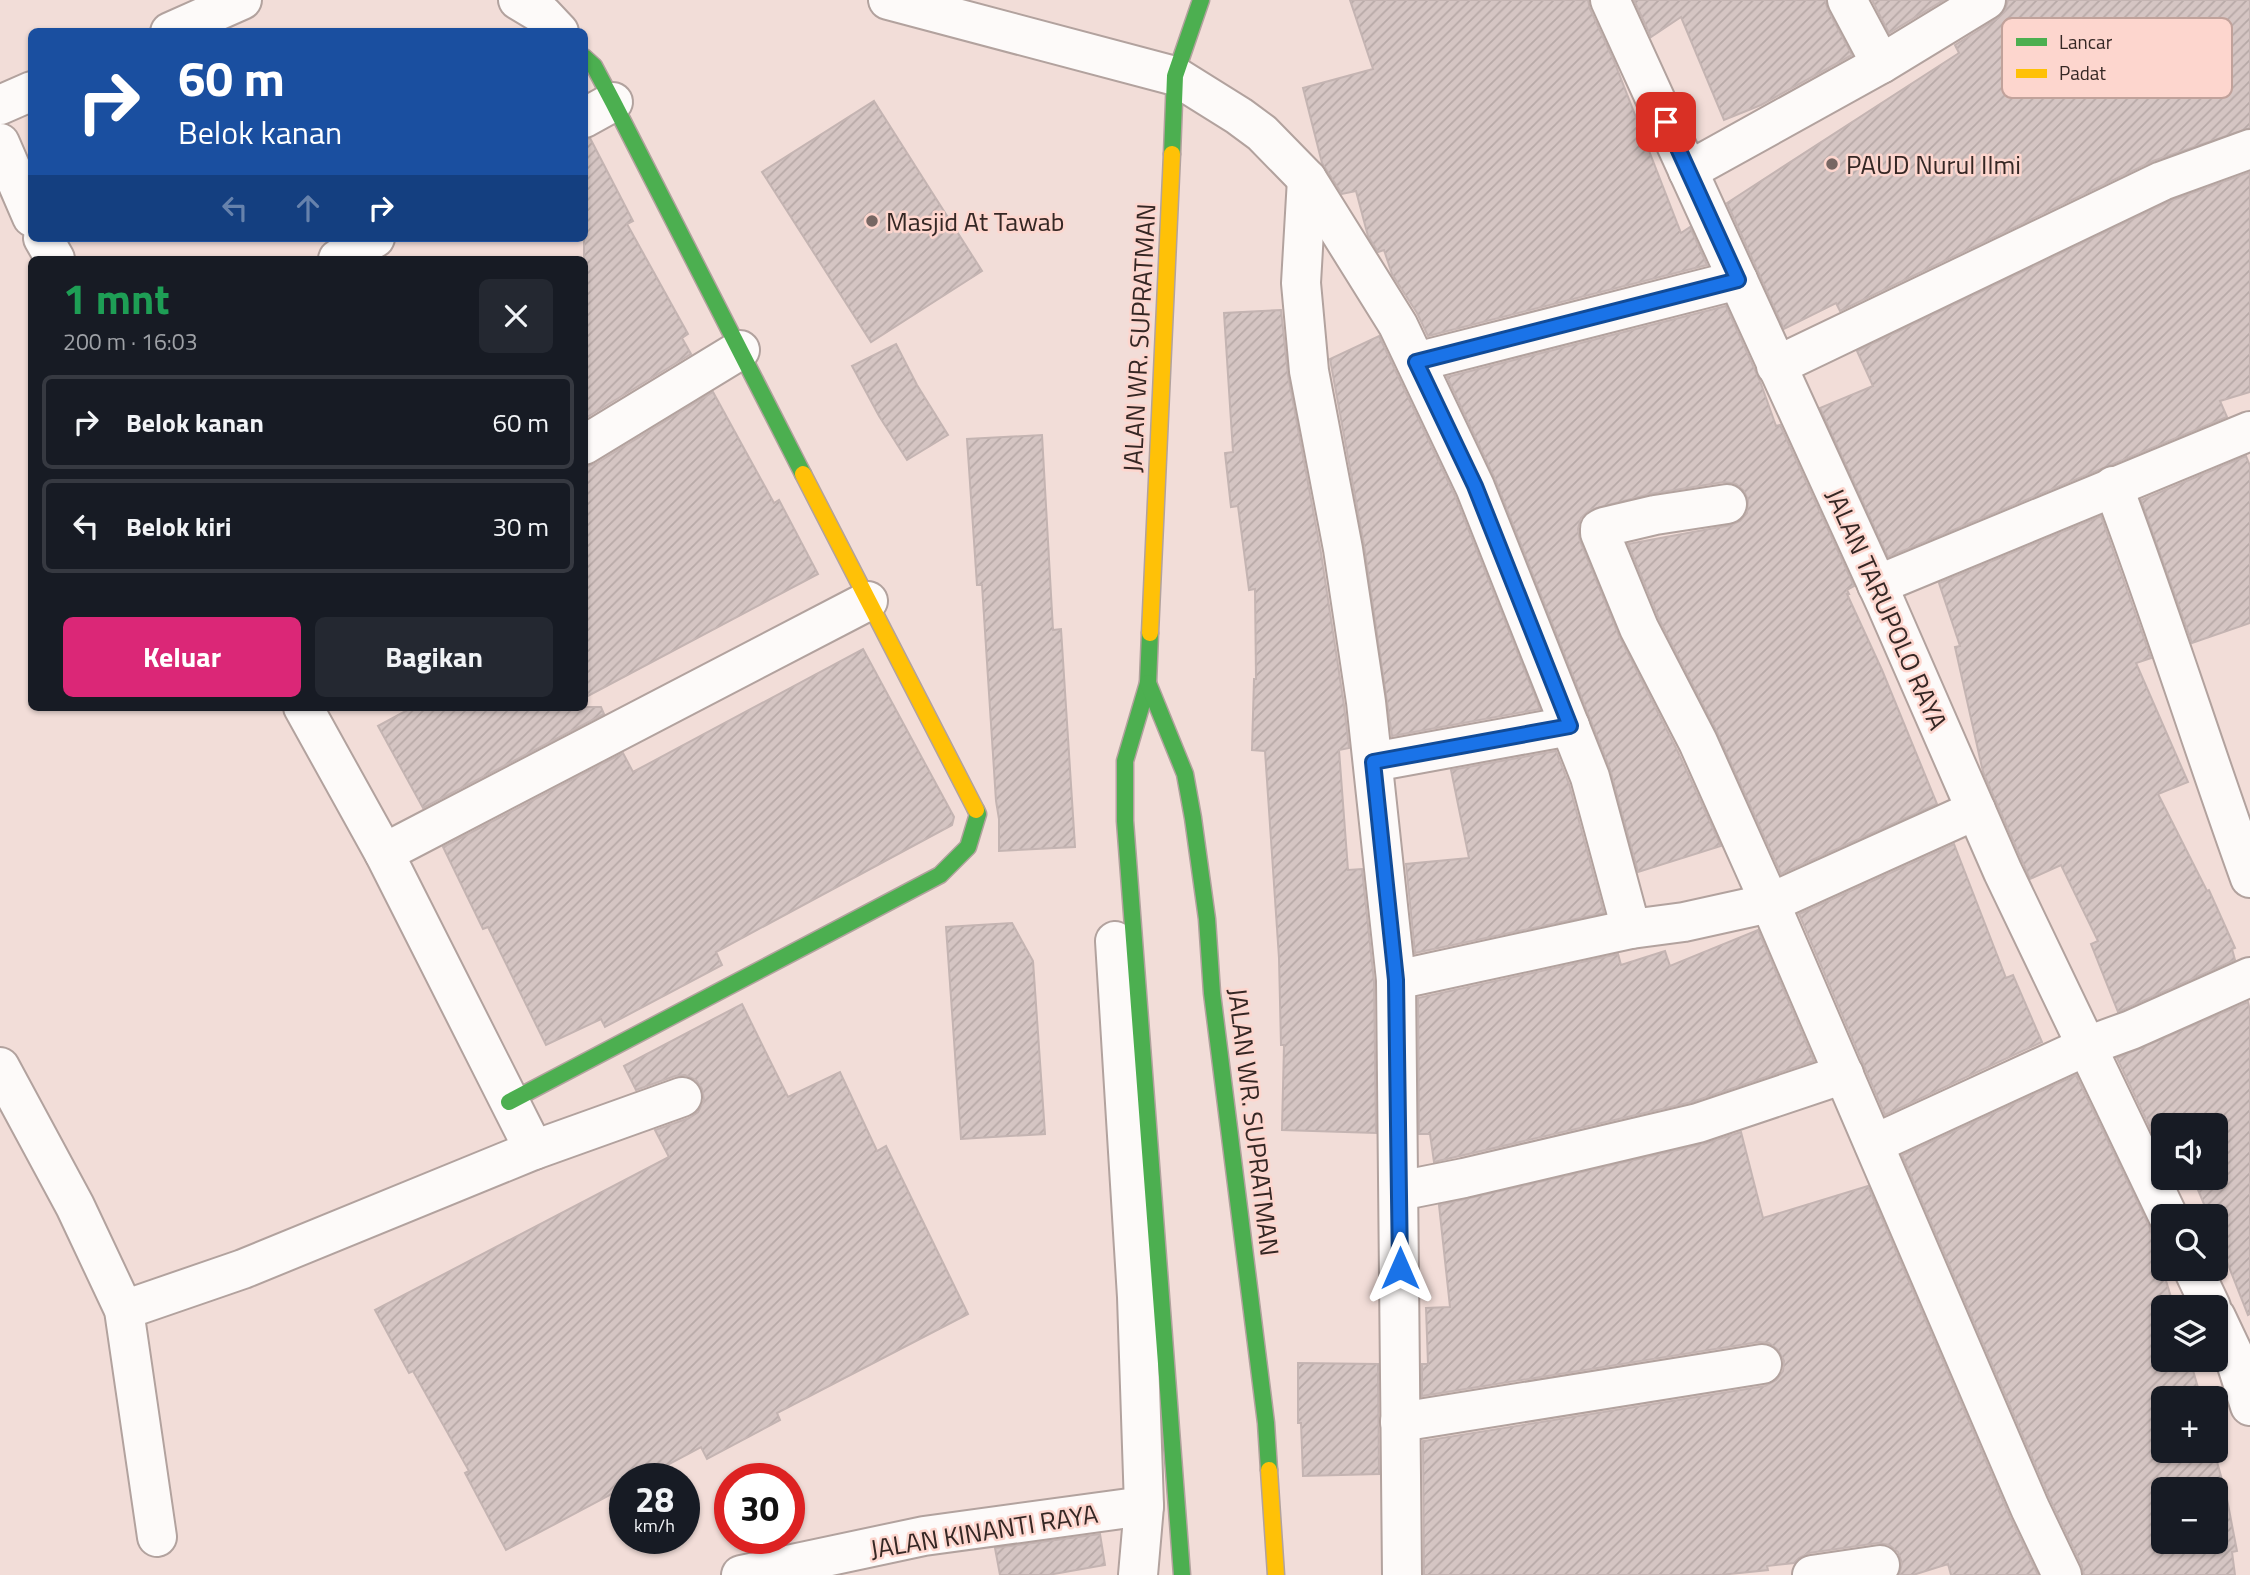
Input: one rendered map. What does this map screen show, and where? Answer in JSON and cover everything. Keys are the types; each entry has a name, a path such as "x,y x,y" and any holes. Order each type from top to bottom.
{"main road":[{"name":"JALAN WR. SUPRATMAN","path":"1182,1575 1125,821 1125,761 1148,683 1175,76 1201,0"},
{"path":"509,1102 940,875 968,848 978,814 740,350 599,110 594,66 588,61"},
{"name":"JALAN WR. SUPRATMAN","path":"1148,683 1185,774 1193,818 1207,919 1212,993 1266,1423 1276,1575"}],"street":[{"path":"179,28 242,0"},
{"path":"518,0 543,15 555,28"},
{"path":"888,0 1175,76 1254,127 1307,178 1398,325 1475,486 1590,777 1631,929"},
{"name":"JALAN TARUPOLO RAYA","path":"1610,0 1877,585 1976,810 2162,1204"},
{"path":"1847,0 1881,64"},
{"path":"1688,171 1881,64 1986,0"},
{"path":"0,105 28,93"},
{"path":"0,143 19,213"},
{"path":"1776,366 2162,181 2250,149"},
{"path":"1307,178 1301,283 1309,371 1343,549 1373,762 1396,980 1402,1575"},
{"path":"343,256 368,242"},
{"path":"1416,362 1738,280"},
{"path":"588,443 740,350"},
{"path":"1877,585 2250,431"},
{"path":"2113,486 2153,592 2216,785 2250,878"},
{"path":"1727,504 1655,515 1604,527 1600,529 1600,533 1639,628 1698,742 1770,903 2062,1575"},
{"path":"384,853 868,601"},
{"path":"305,711 384,853 534,1150"},
{"path":"1373,762 1570,726"},
{"path":"1396,980 1631,929 1684,922 1770,903 1976,810"},
{"path":"1125,821 1115,824 1107,833 1136,1284 1144,1506 1138,1575"},
{"path":"1874,1144 2087,1046 2250,977"},
{"path":"0,1067 75,1206 124,1310 157,1537"},
{"path":"1399,1191 1698,1123 1844,1074"},
{"path":"124,1310 243,1269 534,1150 682,1097"},
{"path":"2228,1342 2250,1406"},
{"path":"1400,1422 1762,1364"},
{"name":"JALAN KINANTI RAYA","path":"741,1575 924,1536 1144,1506"},
{"path":"1812,1575 1880,1565"}],"building":[{"path":"1350,0 1588,0 1681,233 1690,227 1707,265 1428,336 1392,274 1384,250 1378,252 1368,236 1356,191 1342,194 1322,163 1303,88 1373,69"},
{"path":"1634,0 1825,0 1852,55 1761,105 1724,120 1681,17 1651,37"},
{"path":"1872,0 1944,0 1889,33"},
{"path":"2008,0 2250,0 2250,128 2153,161 1840,311 1836,303 1784,329 1727,203 1959,53 1955,45 1998,18 2005,10"},
{"name":"Masjid At Tawab","path":"874,101 982,271 871,342 762,172"},
{"path":"588,139 633,221 627,224 688,334 682,338 691,354 588,417 588,256 584,256 584,242 588,242"},
{"path":"2250,172 2250,392 2220,401 2227,417 1888,557 1820,408 1873,386 1857,351 2170,201"},
{"path":"1726,306 1760,381 1776,426 1780,425 1854,586 1847,590 1847,594 1882,670 1937,804 1781,874 1717,732 1659,619 1628,544 1731,525 1740,521 1747,513 1748,500 1744,491 1736,484 1724,482 1650,494 1590,510 1581,518 1578,529 1580,541 1619,636 1678,752 1721,846 1638,872 1610,769 1495,479 1447,377"},
{"path":"1281,310 1288,375 1321,553 1349,748 1339,750 1348,870 1362,869 1374,981 1376,1133 1282,1130 1284,1045 1281,1045 1279,958 1265,751 1252,750 1256,679 1255,589 1249,590 1238,506 1231,507 1225,453 1233,452 1224,313"},
{"path":"1379,336 1455,496 1540,709 1392,736 1364,545 1330,359"},
{"path":"896,344 917,385 948,435 907,460 852,366"},
{"path":"713,392 774,503 779,500 818,574 588,696 588,466"},
{"path":"1042,435 1053,630 1061,629 1075,847 999,851 982,585 977,585 967,439"},
{"path":"2246,456 2250,466 2250,623 2192,643 2141,500"},
{"path":"2101,516 2151,658 2136,663 2188,782 2158,794 2207,891 2209,890 2235,948 2232,949 2235,960 2118,1012 2091,944 2098,941 2061,865 2030,879 1983,772 1955,647 1960,646 1939,583"},
{"path":"863,649 954,817 952,825 716,952 722,965 605,1027 601,1019 546,1045 488,927 483,929 443,847 623,753 633,772"},
{"path":"588,707 601,707 604,714 423,808 378,726 406,711 588,711"},
{"path":"1556,751 1569,784 1604,913 1415,953 1406,864 1469,858 1451,770"},
{"path":"1954,844 2006,978 2013,975 2042,1042 1885,1115 1799,914"},
{"path":"1012,923 1033,961 1045,1134 961,1139 946,927"},
{"path":"1758,930 1814,1061 1692,1102 1434,1162 1430,1134 1419,1134 1418,998 1618,954 1621,965 1665,951 1670,966"},
{"path":"2248,1002 2250,1314 2248,1315 2228,1264 2228,1204 2204,1204 2198,1190 2228,1190 2228,1113 2151,1113 2151,1130 2117,1058"},
{"path":"742,1004 788,1097 840,1072 877,1151 886,1146 968,1314 777,1413 780,1420 707,1459 701,1447 671,1463 609,1463 609,1495 506,1550 465,1473 469,1471 413,1371 409,1373 375,1310 669,1157 655,1130 698,1112 704,1100 702,1089 696,1080 685,1075 636,1090 624,1066"},
{"path":"2076,1075 2150,1228 2151,1281 2166,1281 2170,1295 2151,1295 2151,1372 2193,1372 2198,1386 2151,1386 2151,1463 2217,1463 2221,1477 2151,1477 2151,1554 2228,1554 2228,1504 2237,1551 2232,1552 2235,1575 2084,1575 1902,1155"},
{"path":"1741,1132 1763,1218 1868,1186 2010,1517 2038,1575 1951,1575 1948,1564 1913,1575 1899,1575 1902,1563 1898,1552 1889,1545 1878,1543 1809,1553 1794,1563 1767,1566 1768,1570 1720,1575 1424,1575 1423,1441 1765,1386 1776,1380 1783,1371 1784,1361 1778,1350 1769,1343 1759,1342 1422,1396 1422,1364 1428,1364 1426,1308 1450,1307 1439,1205 1703,1144"},
{"path":"1298,1363 1378,1364 1379,1474 1303,1476 1301,1423 1298,1423"},
{"path":"1100,1534 1105,1565 1048,1575 1000,1575 995,1548"}],"traffic: fast":[{"path":"1172,154 1175,76 1201,0"},
{"path":"588,61 594,66 613,102 803,474"},
{"path":"1150,633 1148,683 1125,761 1125,821 1182,1575"},
{"path":"1148,683 1185,774 1193,818 1207,919 1212,993 1266,1423 1269,1470"},
{"path":"509,1102 940,875 968,847 978,814 976,810"}],"traffic: slow":[{"path":"1150,633 1172,154"},
{"path":"803,474 976,810"},
{"path":"1269,1470 1276,1575"}],"place":[{"name":"PAUD Nurul Ilmi","path":"1832,164"},
{"name":"Masjid At Tawab","path":"872,221"}],"route":[{"path":"1400,1268 1396,980 1373,762 1570,726 1475,486 1416,362 1738,280 1666,122"}]}
